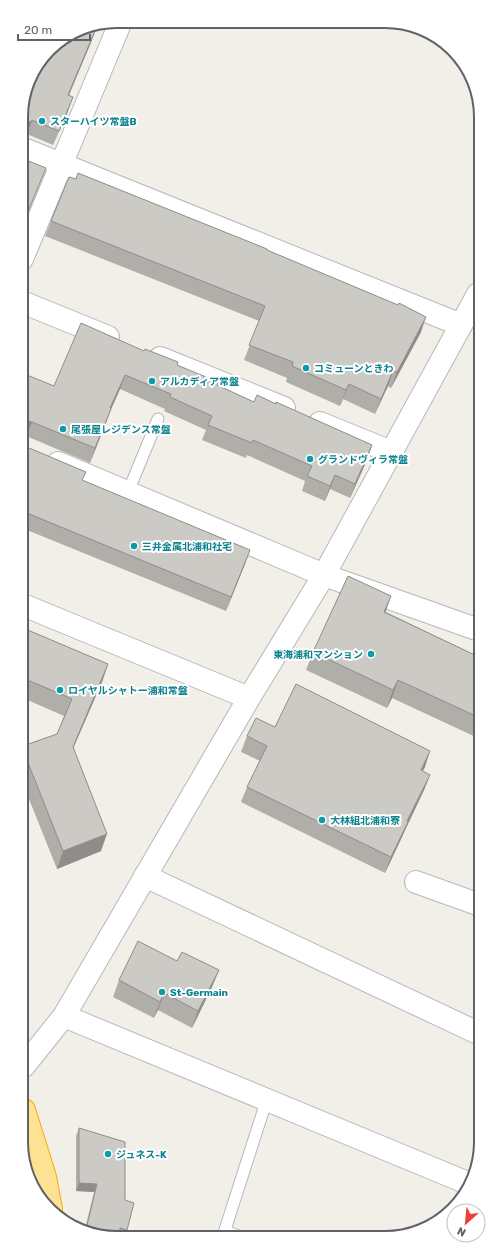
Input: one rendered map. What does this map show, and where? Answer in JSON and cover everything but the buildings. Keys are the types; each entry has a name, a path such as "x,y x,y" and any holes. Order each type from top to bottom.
{"highway":[{"path":"28,1123 45,1177 49,1200"}],"street":[{"path":"28,244 61,164 110,29"},
{"path":"28,151 461,326"},
{"path":"28,1061 64,1016 249,698 324,575 474,302"},
{"path":"28,304 391,452"},
{"path":"43,457 324,575 474,628"},
{"path":"28,607 249,698"},
{"path":"145,876 474,1031"},
{"path":"416,882 474,903"},
{"path":"64,1016 465,1182"}],"lane":[{"path":"128,492 158,419"},
{"path":"225,1231 267,1099"}],"place":[{"name":"スターハイツ常盤B","path":"42,121"},
{"name":"コミューンときわ","path":"306,368"},
{"name":"アルカディア常盤","path":"152,381"},
{"name":"尾張屋レジデンス常盤","path":"63,429"},
{"name":"グランドヴィラ常盤","path":"310,459"},
{"name":"三井金属北浦和社宅","path":"134,546"},
{"name":"東海浦和マンション","path":"371,654"},
{"name":"ロイヤルシャトー浦和常盤","path":"60,690"},
{"name":"大林組北浦和寮","path":"322,820"},
{"name":"St-Germain","path":"162,992"},
{"name":"ジュネス-K","path":"108,1154"}]}
